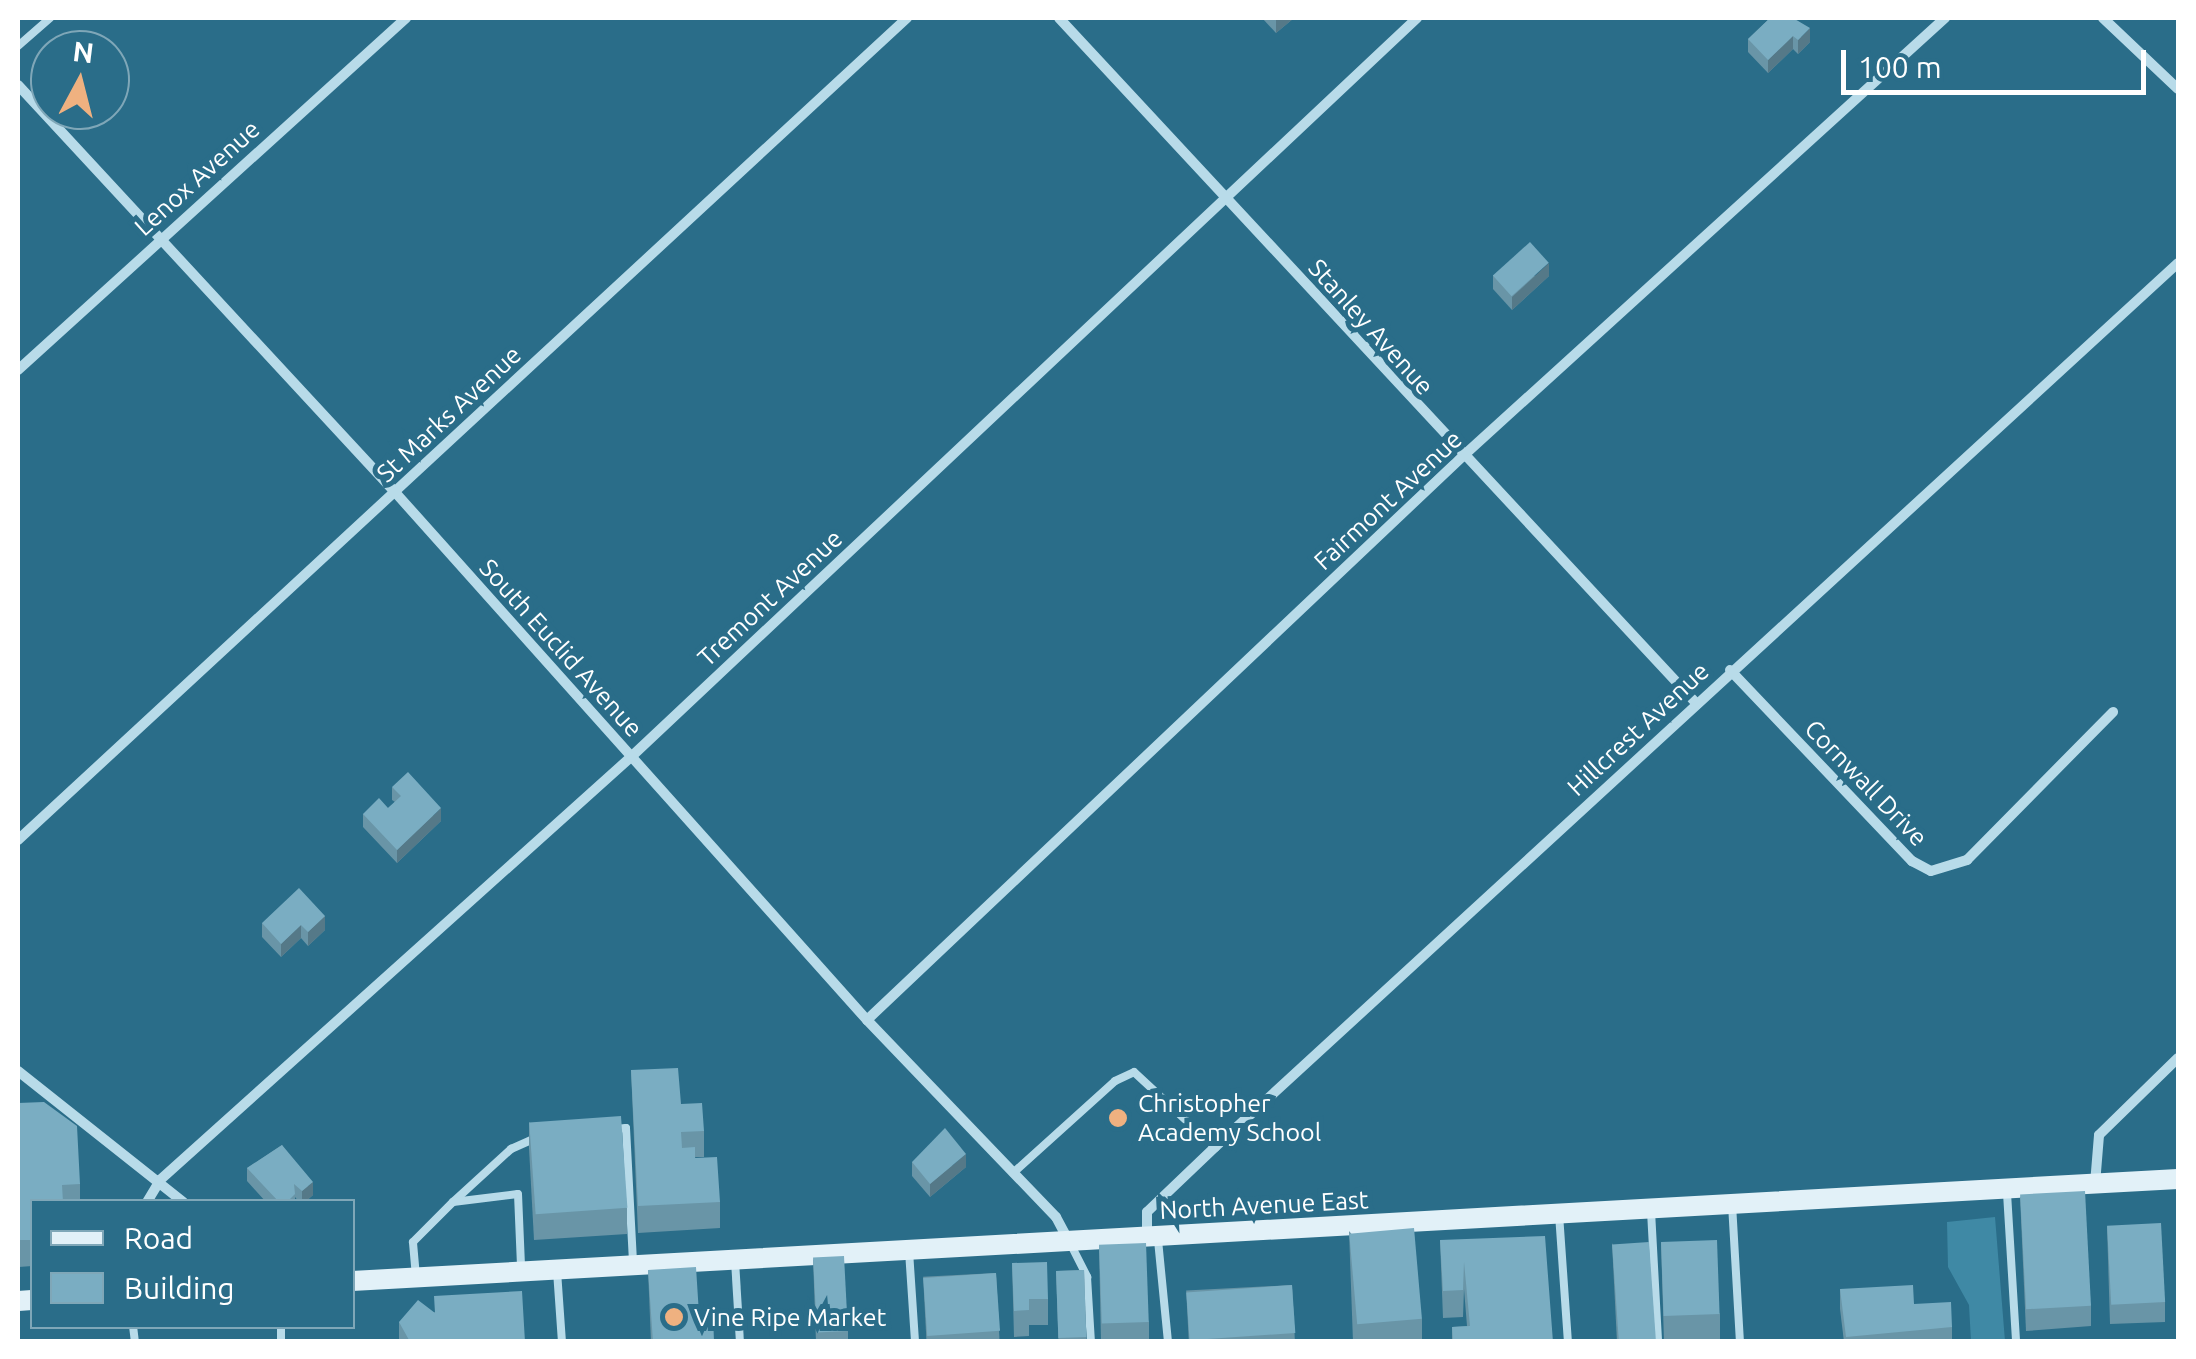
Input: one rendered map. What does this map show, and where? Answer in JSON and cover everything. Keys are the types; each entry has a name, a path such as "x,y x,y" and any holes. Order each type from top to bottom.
{"main road":[{"name":"North Avenue East","path":"355,1281 2178,1179"}],"street":[{"name":"Lenox Avenue","path":"18,370 406,18"},
{"name":"St Marks Avenue","path":"18,840 907,18"},
{"name":"Stanley Avenue","path":"1059,18 1462,457 1696,704"},
{"name":"Tremont Avenue","path":"149,1199 160,1180 631,756 1417,18"},
{"name":"Fairmont Avenue","path":"866,1020 1462,457 1945,18"},
{"path":"2102,18 2178,89"},
{"name":"South Euclid Avenue","path":"18,85 394,491 866,1020 1056,1216 1069,1241"},
{"name":"Hillcrest Avenue","path":"1152,1236 1147,1212 1730,670 2178,264"},
{"name":"Cornwall Drive","path":"1730,670 1912,861 1931,871 1967,860 2113,712"},
{"path":"2096,1184 2098,1135 2178,1058"},
{"path":"18,1071 181,1199"}],"lane":[{"path":"18,46 50,18"},
{"path":"1014,1173 1115,1081 1134,1072 1216,1147"},
{"path":"608,1129 626,1128 633,1266"},
{"path":"416,1277 412,1242 511,1149 552,1131"},
{"path":"2006,1188 2016,1342"},
{"path":"453,1202 518,1194 522,1272"},
{"path":"1732,1204 1740,1342"},
{"path":"1650,1209 1658,1342"},
{"path":"1559,1214 1568,1342"},
{"path":"1152,1236 1168,1342"},
{"path":"1069,1241 1087,1278 1091,1342"},
{"path":"909,1252 915,1342"},
{"path":"735,1261 740,1342"},
{"path":"557,1270 562,1342"}],"shaded area":[{"path":"1995,1217 2005,1341 1971,1341 1969,1305 1948,1267 1947,1222"}],"building":[{"path":"1770,18 1793,18 1810,28 1798,40 1793,36 1768,60 1748,39"},
{"path":"1530,242 1549,263 1512,296 1493,275"},
{"path":"408,772 441,808 397,850 363,814 379,798 388,808 401,796 392,787"},
{"path":"299,888 325,916 308,932 301,925 281,944 262,923"},
{"path":"678,1068 681,1104 702,1103 704,1131 681,1132 682,1148 695,1147 695,1158 717,1157 720,1202 638,1206 631,1070"},
{"path":"44,1102 77,1126 80,1184 62,1185 63,1199 30,1199 30,1240 19,1240 18,1103"},
{"path":"621,1116 627,1208 536,1214 529,1122"},
{"path":"945,1128 966,1154 930,1184 912,1162"},
{"path":"282,1145 313,1182 302,1191 294,1184 295,1194 290,1199 276,1199 247,1168"},
{"path":"2085,1191 2091,1306 2026,1309 2020,1194"},
{"path":"2161,1223 2165,1302 2111,1305 2107,1226"},
{"path":"1414,1228 1422,1319 1357,1324 1349,1234"},
{"path":"1545,1236 1553,1342 1453,1342 1452,1327 1470,1326 1464,1262 1463,1290 1443,1291 1440,1240"},
{"path":"1717,1240 1720,1314 1664,1316 1661,1242"},
{"path":"1649,1242 1656,1342 1619,1342 1612,1245"},
{"path":"1146,1243 1149,1322 1102,1324 1099,1245"},
{"path":"844,1256 848,1331 817,1333 813,1258"},
{"path":"1047,1262 1048,1299 1029,1299 1029,1310 1014,1311 1012,1263"},
{"path":"696,1267 699,1314 713,1313 714,1342 653,1342 648,1270"},
{"path":"1084,1270 1086,1337 1058,1338 1056,1271"},
{"path":"996,1273 1000,1331 927,1336 923,1278"},
{"path":"1292,1285 1295,1333 1190,1340 1186,1292"},
{"path":"1913,1285 1914,1304 1951,1302 1952,1327 1846,1337 1840,1289"},
{"path":"522,1291 525,1342 393,1342 409,1340 399,1322 418,1300 435,1313 434,1296"}],"place":[{"name":"Christopher Academy School","path":"1118,1118"},
{"name":"Vine Ripe Market","path":"674,1317"}]}
